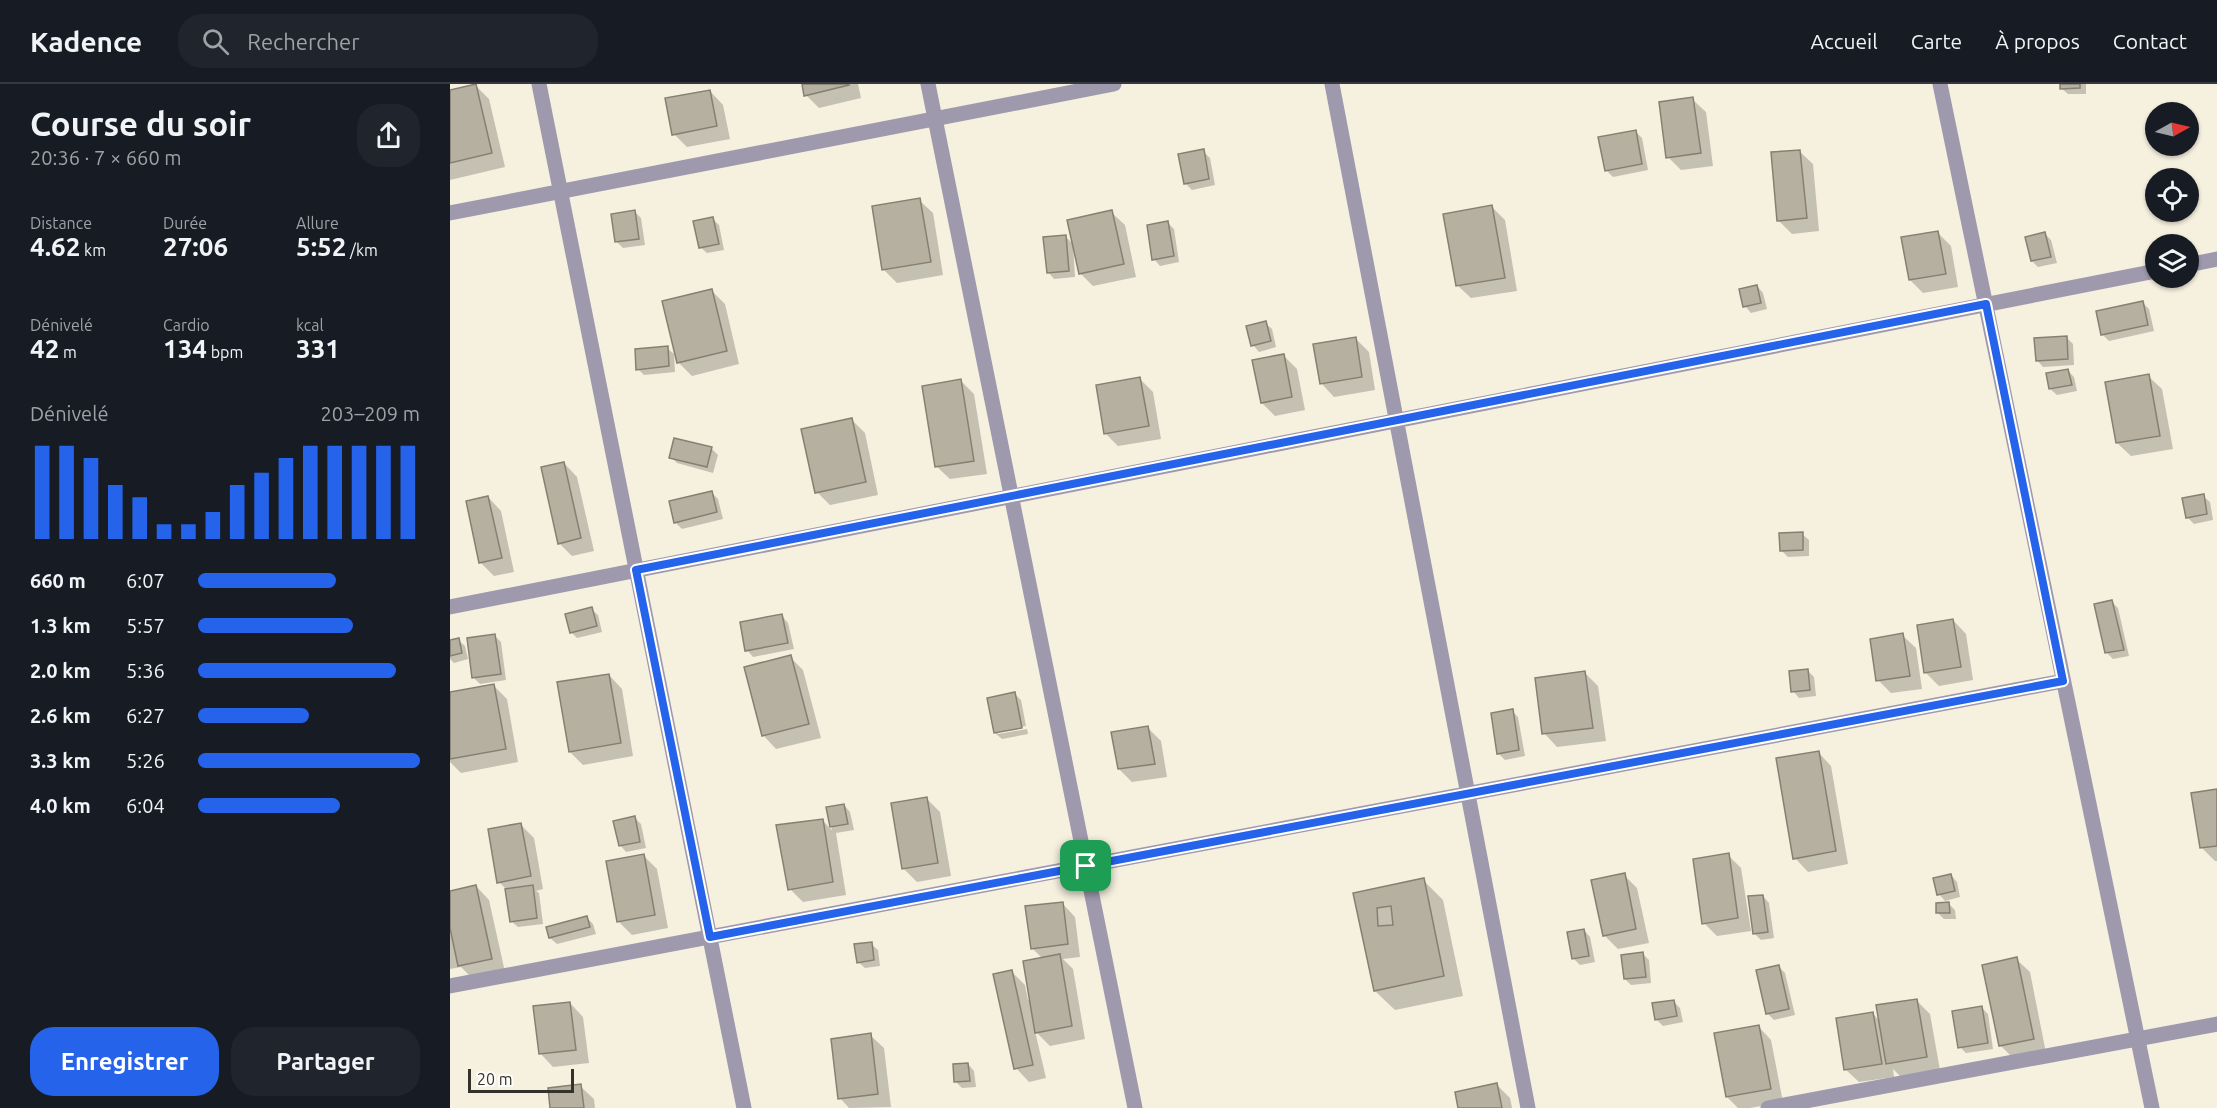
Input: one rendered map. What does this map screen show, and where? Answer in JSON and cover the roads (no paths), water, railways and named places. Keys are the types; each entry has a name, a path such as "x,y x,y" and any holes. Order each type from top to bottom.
{"street":[{"path":"539,84 744,1108"},
{"path":"928,84 1135,1108"},
{"path":"450,213 1114,84"},
{"path":"1332,84 1528,1108"},
{"path":"1940,84 2152,1108"},
{"path":"2199,263 2217,259"},
{"path":"450,607 2145,273"},
{"path":"450,986 2063,681"},
{"path":"1768,1108 2217,1024"}]}
